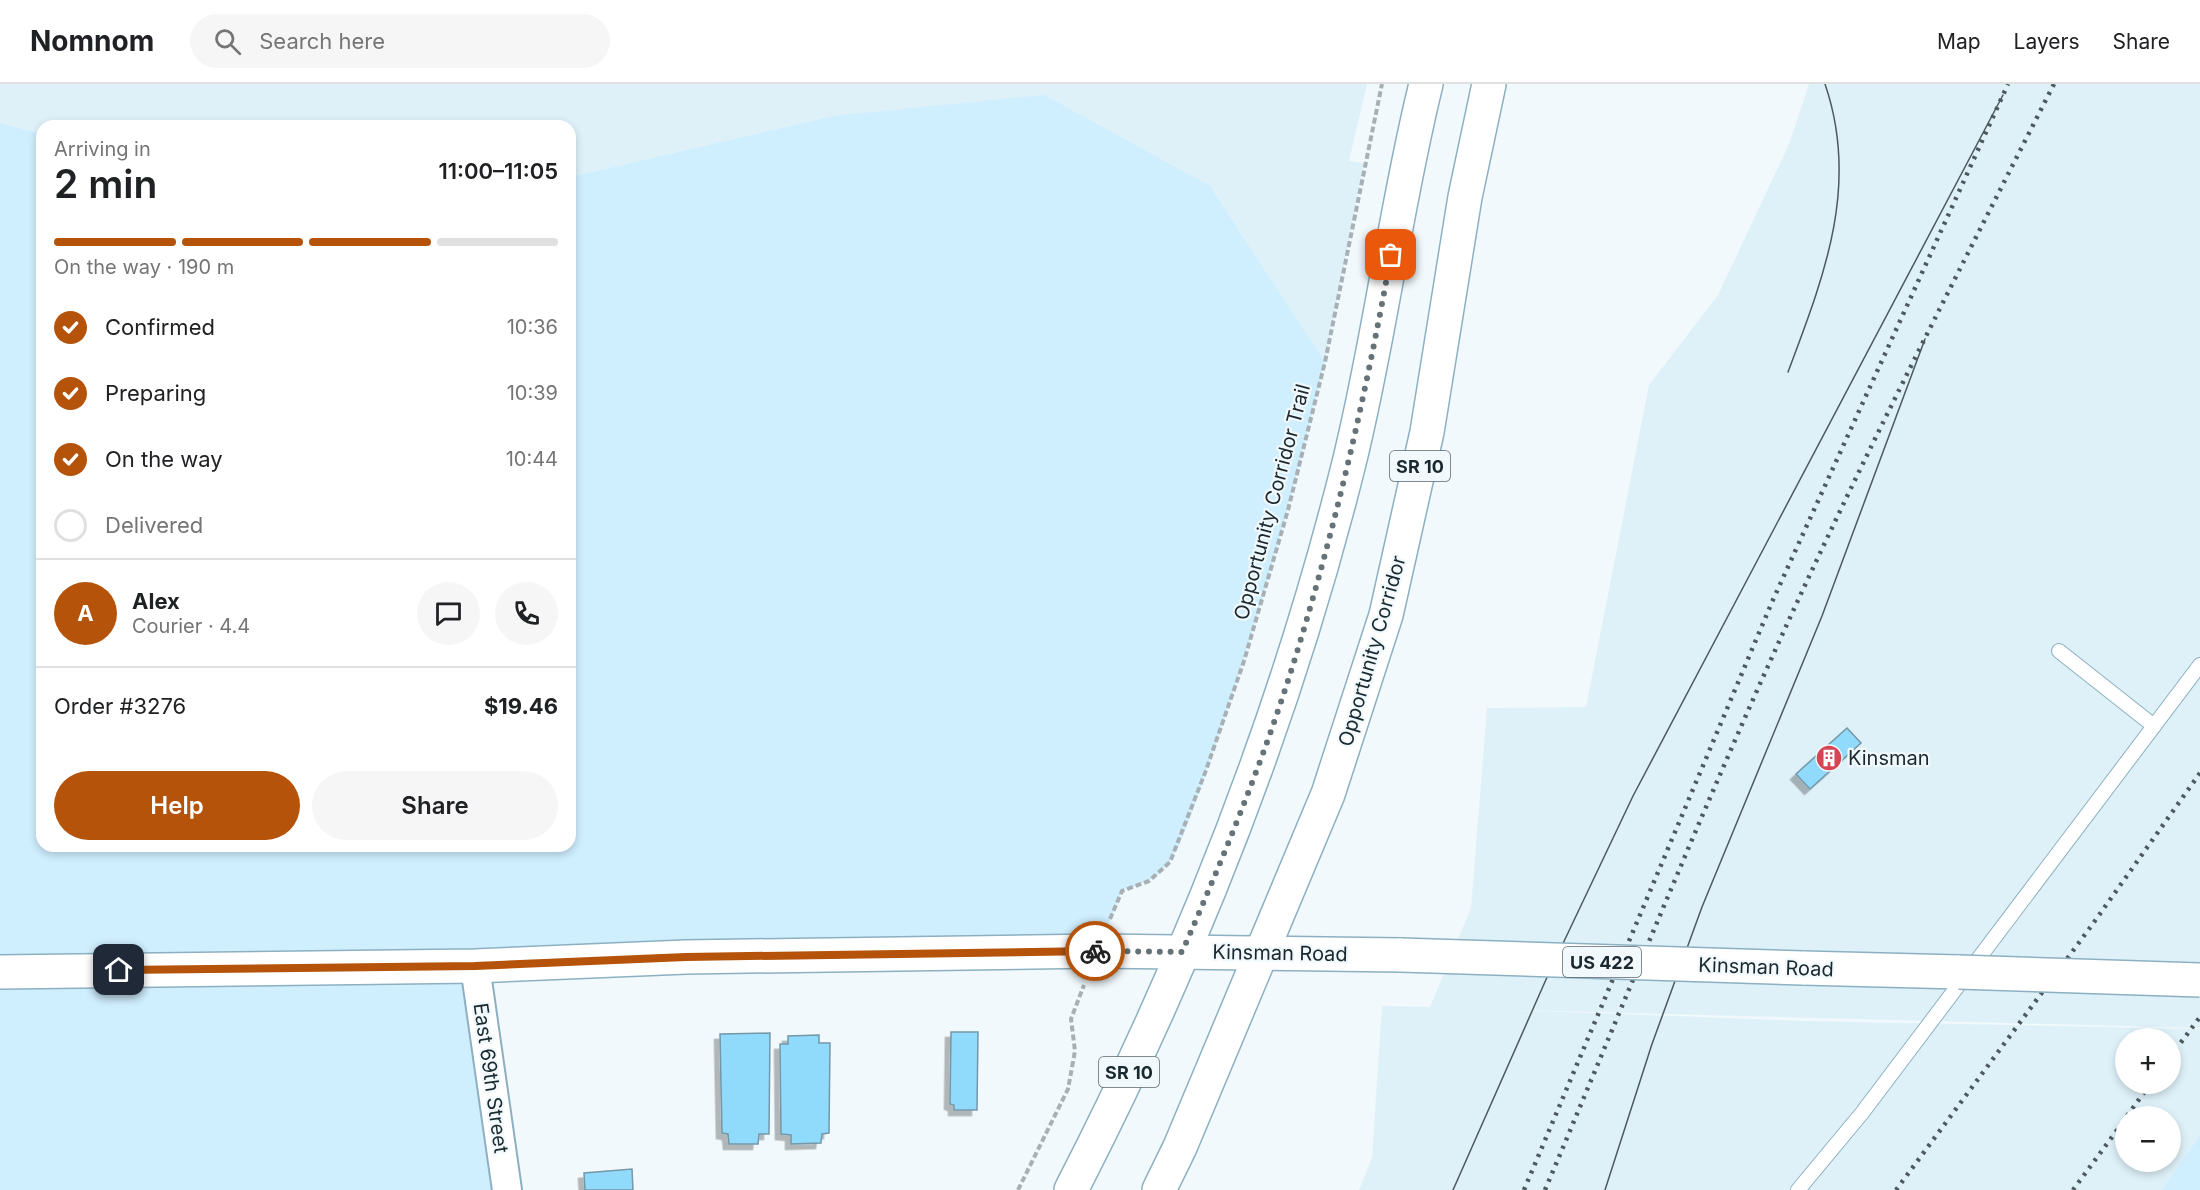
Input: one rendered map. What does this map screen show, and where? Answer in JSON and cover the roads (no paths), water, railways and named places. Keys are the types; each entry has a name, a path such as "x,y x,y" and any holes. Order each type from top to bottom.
{"main road":[{"name":"SR 10","path":"1071,1190 1111,1111 1182,952 1259,765 1297,651 1362,409 1408,164 1426,84"},
{"name":"Opportunity Corridor","path":"1159,1190 1263,953 1328,794 1386,615 1427,432 1471,164 1489,84"},
{"name":"Kinsman Road","path":"0,972 475,966 686,957 1182,952 1401,955 2200,980"}],"street":[{"name":"East 69th Street","path":"475,966 507,1190"}],"lane":[{"path":"2059,651 2154,726"},
{"path":"1798,1190 1868,1105 2200,665"}],"tram line":[{"path":"1788,372 1825,266 1838,195 1839,159 1835,122 1825,84"},
{"path":"1453,1190 1548,975 1633,796 2003,95"},
{"path":"1605,1190 1652,1044 1702,907 1822,616 1925,339"}],"railway":[{"path":"1524,1190 1772,602 2008,84"},
{"path":"1545,1190 1778,644 1878,432 2054,84"},
{"path":"1896,1190 2092,925 2200,773"},
{"path":"2181,1042 2200,1017"},
{"path":"2134,1106 2143,1094"},
{"path":"2073,1190 2115,1133"}],"place":[{"name":"Kinsman","path":"1829,758"}]}
